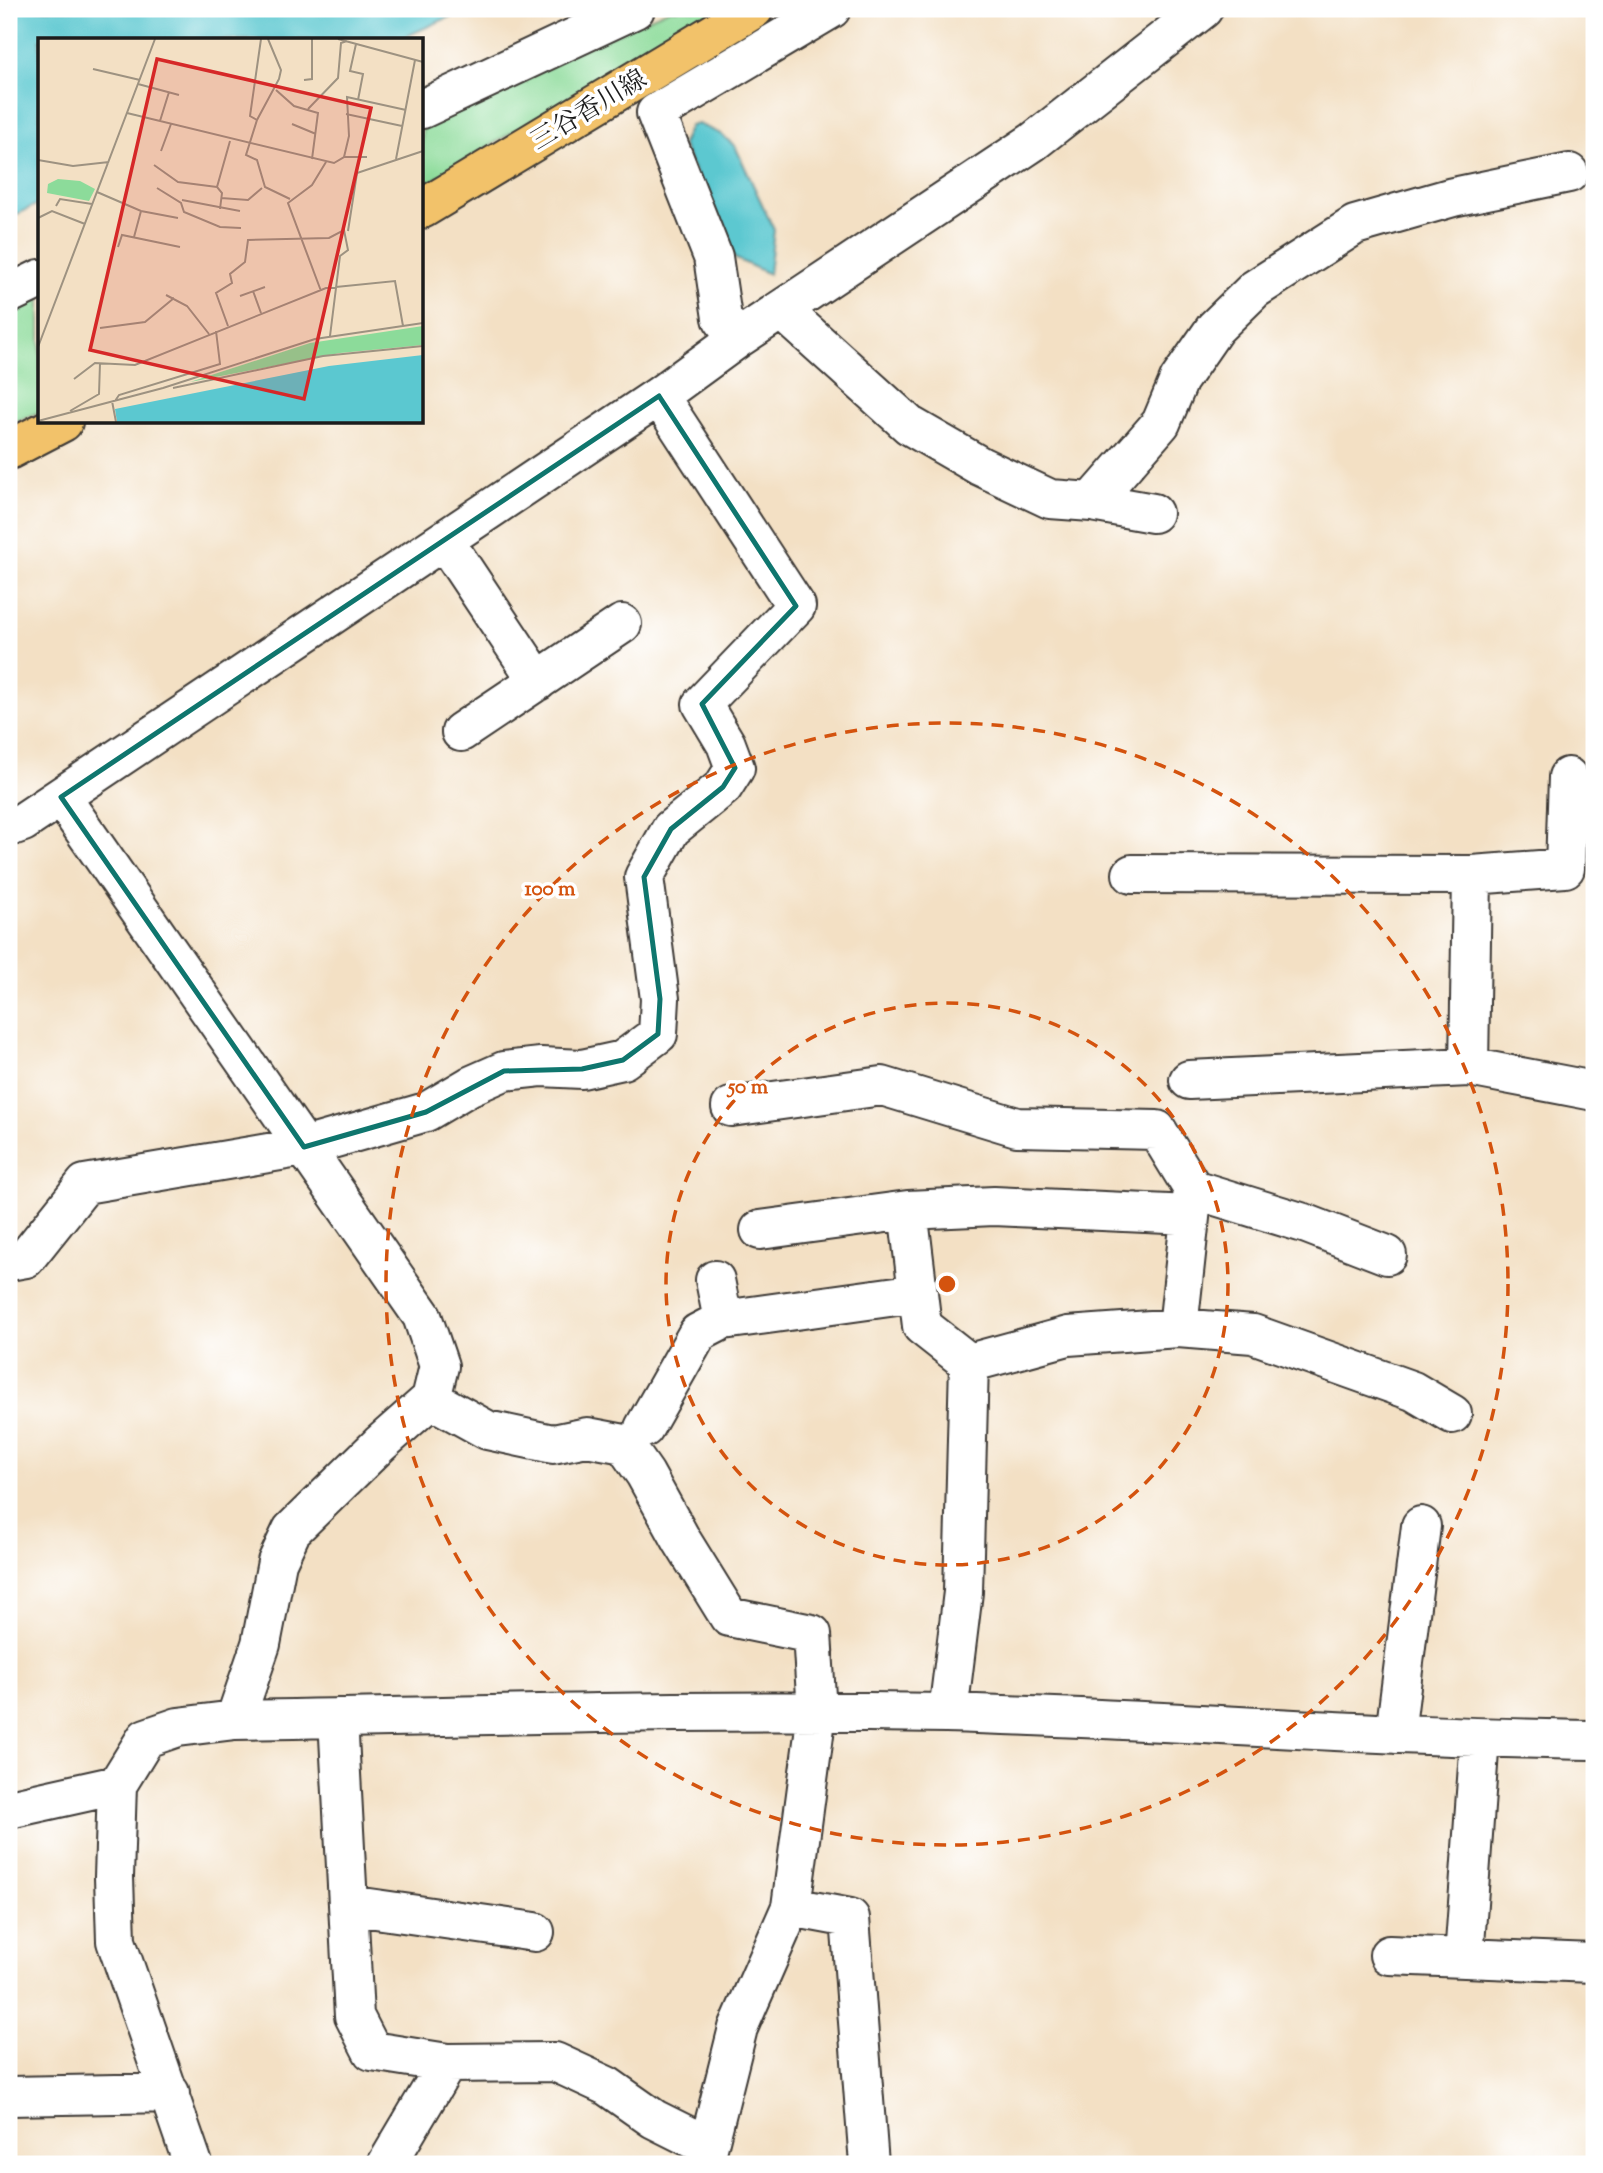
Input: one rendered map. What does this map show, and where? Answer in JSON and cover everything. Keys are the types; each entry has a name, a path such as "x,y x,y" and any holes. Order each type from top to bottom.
{"main road":[{"name":"三谷香川線","path":"424,208 754,9"},
{"path":"9,450 59,424"}],"street":[{"path":"424,108 635,9"},
{"path":"737,339 722,318 713,257 656,113 831,9"},
{"path":"9,827 23,822 61,797 1033,142 1203,9"},
{"path":"1092,502 1161,423 1179,380 1215,328 1255,289 1355,225 1453,197 1569,173"},
{"path":"9,294 38,280"},
{"path":"782,310 909,425 981,466 1050,499 1092,502 1153,513"},
{"path":"9,1261 26,1258 85,1184 304,1147 426,1112 504,1070 541,1067 582,1069 623,1060 658,1034 660,999 644,877 671,829 723,787 735,768 726,744 702,704 796,606 659,396"},
{"path":"444,540 538,681"},
{"path":"461,732 622,624"},
{"path":"1132,874 1472,875 1565,868 1568,777"},
{"path":"61,797 422,1316 439,1366 431,1399 380,1444 292,1530 277,1562 261,1644 235,1720"},
{"path":"1469,1067 1472,875"},
{"path":"1189,1080 1469,1067 1594,1091"},
{"path":"731,1107 882,1086 1017,1127 1157,1130 1192,1202 1178,1328"},
{"path":"760,1230 908,1210 1192,1202 1307,1224 1387,1255"},
{"path":"908,1210 922,1326 968,1363"},
{"path":"715,1280 723,1320"},
{"path":"644,1428 698,1333 723,1320 918,1293"},
{"path":"968,1363 1068,1336 1178,1328 1253,1334 1413,1391 1452,1414"},
{"path":"948,1713 963,1592 968,1363"},
{"path":"338,1718 354,2016 372,2051 447,2063 555,2062 607,2086 706,2155 738,2028 791,1907 817,1712 812,1634 729,1617 645,1474 624,1444 587,1437 553,1444 487,1430 431,1399"},
{"path":"1395,1734 1421,1526"},
{"path":"193,2164 116,1941 114,1877 117,1784 146,1738 178,1727 235,1720 338,1718 948,1713 1480,1738 1594,1740"},
{"path":"1464,1958 1480,1738"},
{"path":"9,1809 117,1784"},
{"path":"348,1905 534,1931"},
{"path":"791,1907 850,1918 869,2164"},
{"path":"1389,1955 1594,1963"},
{"path":"387,2164 447,2063"},
{"path":"9,2096 170,2093"}],"highlighted area":[{"path":"659,396 796,606 702,704 735,768 723,787 671,829 644,877 660,999 658,1034 623,1060 582,1069 504,1071 426,1112 304,1147 61,797"}],"green space":[{"path":"670,9 715,9 424,186 424,119"},
{"path":"38,288 38,413 9,424 9,302"}],"water":[{"path":"9,9 467,9 402,38 38,38 38,204 9,218"},
{"path":"698,124 719,133 735,146 774,230 769,274 734,258 682,144 690,126"}]}
